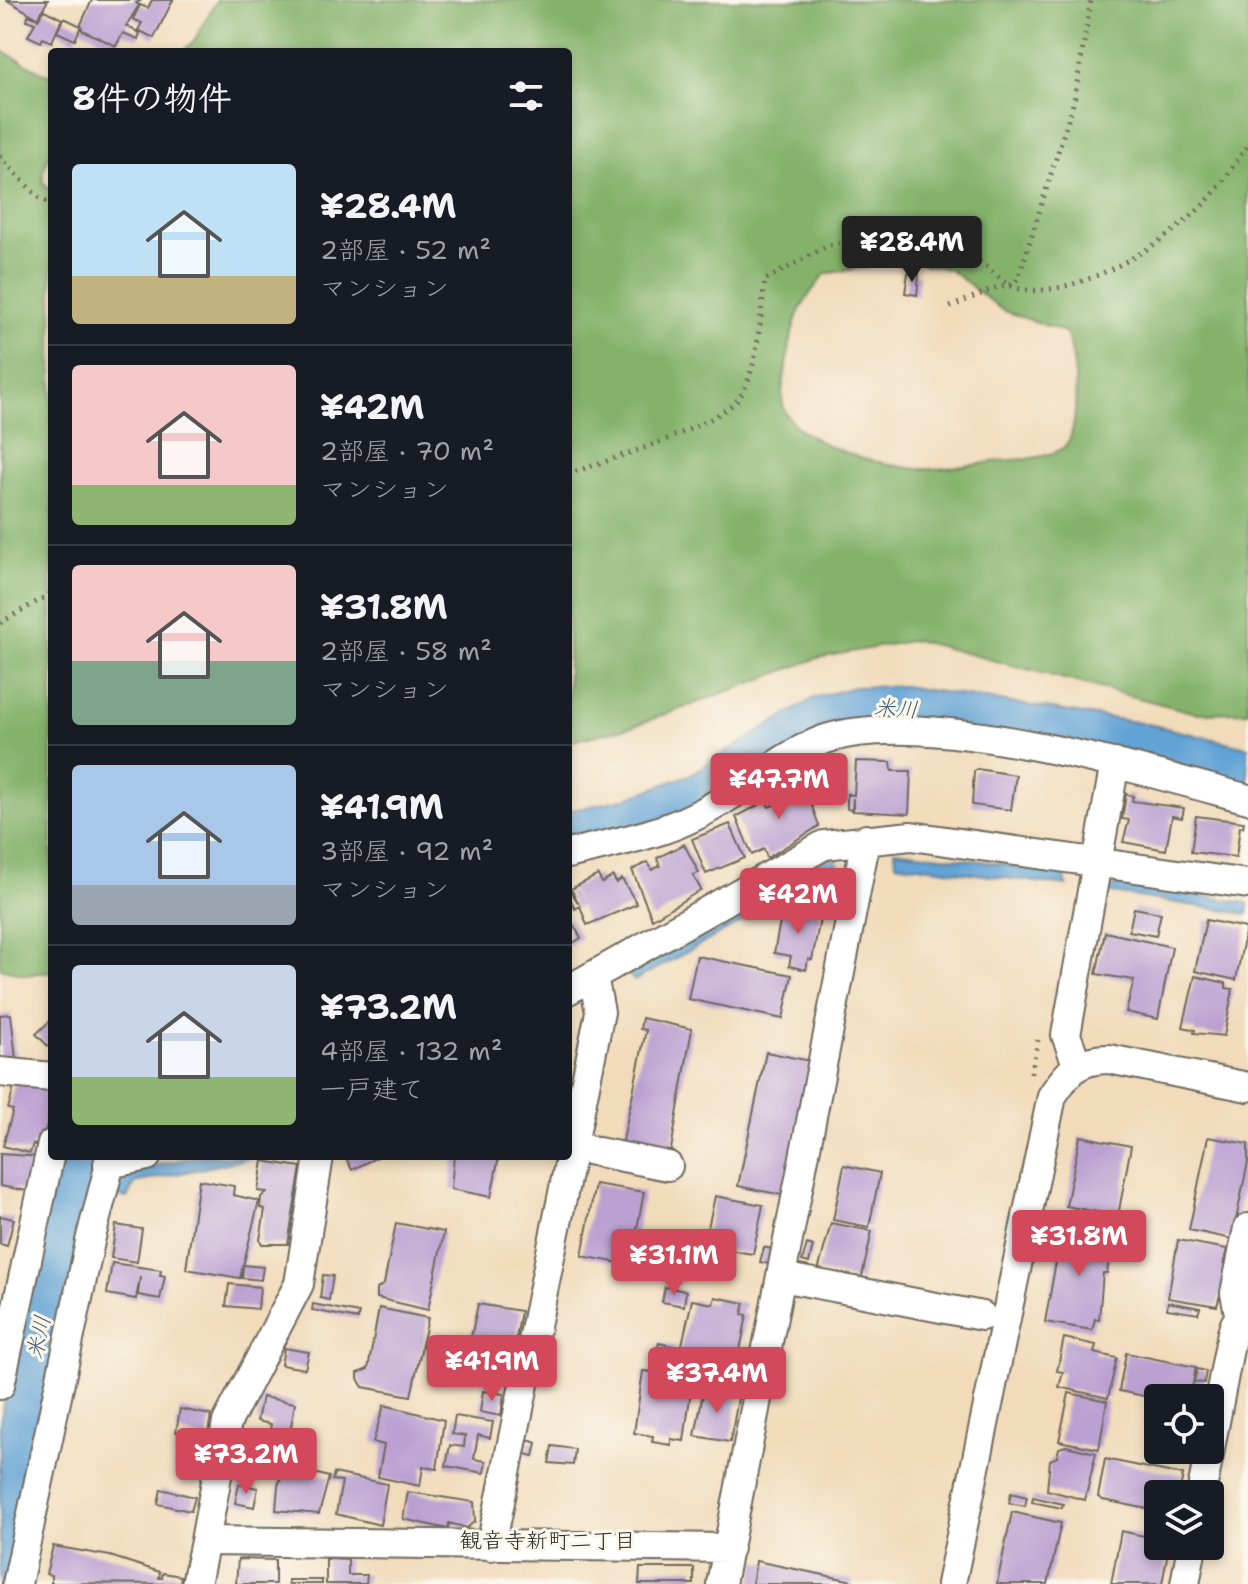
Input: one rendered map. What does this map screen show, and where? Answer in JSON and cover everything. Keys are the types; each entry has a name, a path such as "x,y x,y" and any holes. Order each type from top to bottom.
{"street":[{"path":"572,853 661,831 697,816 827,739 903,732 959,735 1115,763 1248,799"},
{"path":"1077,1064 1066,1035 1094,862 1115,763"},
{"path":"572,988 824,845 911,836 1248,884"},
{"path":"721,1584 866,839"},
{"path":"572,1152 600,1012 593,976"},
{"path":"951,1584 1052,1096 1077,1064 1091,1059 1109,1059 1248,1087"},
{"path":"0,1072 48,1077"},
{"path":"573,1147 668,1166"},
{"path":"0,1385 6,1329 48,1160"},
{"path":"17,1584 110,1160"},
{"path":"196,1584 227,1422 299,1284 318,1160"},
{"path":"491,1546 570,1160"},
{"path":"1222,1384 1232,1333 1244,1316 1235,1293 1248,1228"},
{"path":"782,1277 982,1316"},
{"path":"205,1541 729,1548"},
{"path":"1185,1584 1189,1560"}],"path":[{"path":"950,307 1014,284 1019,276 1074,101 1091,0"},
{"path":"572,473 679,435 740,398 749,380 765,280 829,245 845,242 966,255 990,268 1008,285 1054,290 1107,273 1206,203 1248,145"},
{"path":"0,156 37,196 48,203"},
{"path":"0,623 48,595"}],"green space":[{"path":"217,0 1248,0 1248,712 1196,713 915,640 818,658 634,726 572,741 572,48 186,48 194,41","holes":["887,263 919,263 949,269 1002,310 1065,332 1072,356 1076,392 1073,427 1063,448 1029,458 919,469 885,464 844,452 806,433 792,422 782,398 792,333 802,306 825,274"]},
{"path":"0,50 48,75 48,159 43,171 43,183 48,188 48,972 26,975 0,968"}],"water":[{"name":"米川","path":"903,686 1148,724 1248,747 1248,783 1129,756 890,721 685,812 572,845 572,810 627,798 689,775 814,698 854,687"},
{"path":"895,850 1064,872 1067,886 896,863"},
{"path":"834,855 840,868 634,981 628,973 633,965"},
{"path":"1119,883 1248,903 1248,914 1105,892"},
{"name":"米川","path":"56,1160 101,1160 5,1584 0,1584 0,1422"},
{"path":"181,1160 241,1160 135,1183 127,1198 114,1195 121,1173"}],"building":[{"path":"7,0 48,0 38,18"},
{"path":"92,0 142,0 136,3 139,5 126,26 140,33 138,39 123,33 116,46 82,30 81,24"},
{"path":"152,0 173,0 154,38 138,30 142,23 133,19 140,5 148,8"},
{"path":"44,10 62,19 52,42 43,38 41,42 28,36 35,23 27,20 28,15 38,19"},
{"path":"64,18 81,26 75,40 57,32"},
{"path":"908,273 919,275 917,295 905,293"},
{"path":"856,761 891,762 892,771 911,771 909,814 853,811 853,798 852,810 847,809 847,794 854,795"},
{"path":"974,771 1016,775 1011,810 972,805"},
{"path":"803,781 819,826 767,858 764,849 752,855 736,817 766,801 769,807 774,805 772,798"},
{"path":"1126,794 1133,796 1132,801 1184,808 1182,818 1172,816 1166,850 1123,842 1129,820 1122,819"},
{"path":"1196,816 1244,822 1243,827 1240,826 1236,857 1191,852"},
{"path":"730,824 745,858 706,874 692,839"},
{"path":"684,844 699,873 693,875 701,890 652,919 632,870 648,862 652,870 660,866 657,858"},
{"path":"598,875 602,883 613,876 616,883 622,879 637,904 587,925 580,906 575,909 572,902 572,894 579,904 572,888"},
{"path":"831,885 843,888 841,900 829,898"},
{"path":"783,906 821,914 812,960 808,959 806,970 789,966 791,956 774,953"},
{"path":"1134,908 1161,913 1156,936 1129,931"},
{"path":"1206,920 1246,928 1236,980 1195,971"},
{"path":"572,922 581,938 572,944"},
{"path":"1105,932 1172,947 1158,1019 1126,1012 1134,980 1096,974"},
{"path":"697,956 792,975 783,1019 688,999"},
{"path":"1195,976 1226,983 1226,988 1233,989 1224,1036 1194,1033 1195,1030 1183,1027"},
{"path":"11,1014 16,1060 0,1062 0,1015"},
{"path":"642,1018 692,1029 670,1155 622,1145 646,1030 640,1029"},
{"path":"48,1023 48,1046 36,1034"},
{"path":"766,1052 810,1061 782,1195 738,1186"},
{"path":"16,1080 48,1084 48,1122 40,1147 33,1144 30,1153 3,1146 13,1110 8,1109"},
{"path":"1080,1136 1131,1146 1118,1216 1066,1206"},
{"path":"1208,1137 1248,1144 1248,1162 1232,1239 1189,1230"},
{"path":"0,1154 42,1157 28,1191 0,1186"},
{"path":"347,1160 371,1160 352,1170"},
{"path":"454,1160 498,1160 491,1197 451,1189"},
{"path":"263,1161 301,1167 288,1244 262,1244 260,1240 265,1209 260,1208 261,1197 267,1192 258,1191"},
{"path":"844,1165 880,1173 869,1227 833,1220"},
{"path":"199,1180 234,1186 233,1195 259,1201 240,1278 186,1269"},
{"path":"595,1184 644,1192 630,1265 582,1256"},
{"path":"715,1196 763,1205 753,1254 704,1246"},
{"path":"0,1216 14,1219 7,1246 0,1244"},
{"path":"396,1223 444,1232 428,1310 377,1298 377,1289 384,1284"},
{"path":"831,1223 872,1231 861,1281 818,1271"},
{"path":"1063,1224 1109,1233 1107,1244 1112,1244 1107,1273 1103,1273 1099,1320 1095,1319 1092,1330 1045,1322"},
{"path":"116,1225 142,1229 137,1262 111,1258"},
{"path":"1178,1240 1227,1249 1224,1264 1228,1265 1217,1306 1168,1298"},
{"path":"807,1244 813,1246 809,1263 802,1261"},
{"path":"764,1247 771,1249 768,1264 760,1262"},
{"path":"112,1263 161,1270 160,1275 165,1276 160,1299 138,1295 140,1277 136,1299 107,1294"},
{"path":"243,1265 263,1267 261,1280 242,1278"},
{"path":"323,1275 333,1276 329,1300 320,1298"},
{"path":"229,1284 260,1287 258,1309 226,1306"},
{"path":"665,1287 686,1291 684,1306 662,1302"},
{"path":"715,1297 745,1303 742,1314 747,1315 736,1370 679,1358 692,1300 713,1304"},
{"path":"1168,1302 1200,1308 1198,1314 1167,1309"},
{"path":"313,1304 359,1313 358,1319 312,1310"},
{"path":"478,1304 521,1311 514,1350 508,1350 505,1369 466,1361"},
{"path":"379,1308 428,1318 411,1396 363,1387 358,1379 358,1373 368,1369"},
{"path":"1064,1338 1096,1345 1094,1353 1117,1358 1108,1398 1059,1387 1063,1372 1057,1371"},
{"path":"659,1343 676,1347 673,1359 656,1355"},
{"path":"284,1348 309,1352 305,1369 281,1365"},
{"path":"1126,1353 1196,1367 1193,1384 1144,1384 1144,1396 1119,1391"},
{"path":"1197,1369 1206,1371 1204,1383 1194,1382"},
{"path":"643,1371 693,1376 692,1382 675,1379 692,1383 684,1441 671,1439 671,1445 652,1442 653,1436 634,1433"},
{"path":"704,1388 739,1394 730,1442 695,1436"},
{"path":"483,1391 504,1394 501,1416 480,1412"},
{"path":"1069,1393 1107,1401 1099,1449 1059,1441"},
{"path":"262,1397 295,1403 287,1451 276,1449 275,1458 255,1455 258,1439 268,1440 271,1424 257,1421"},
{"path":"384,1405 444,1420 437,1469 423,1467 420,1486 378,1477 384,1445 373,1442"},
{"path":"180,1409 211,1415 207,1439 176,1432"},
{"path":"455,1416 493,1422 490,1438 478,1435 474,1459 486,1461 484,1473 446,1466 450,1445 464,1447 465,1436 452,1434"},
{"path":"528,1440 537,1443 534,1456 525,1454"},
{"path":"552,1446 575,1449 573,1465 549,1463"},
{"path":"1066,1446 1096,1453 1085,1500 1047,1490 1050,1460 1057,1457 1059,1448"},
{"path":"1105,1459 1183,1475 1182,1480 1144,1480 1144,1508 1098,1497"},
{"path":"285,1465 329,1477 319,1514 276,1510 278,1486"},
{"path":"334,1473 387,1484 380,1525 336,1514 342,1481 332,1480"},
{"path":"239,1484 258,1488 254,1507 235,1503"},
{"path":"161,1489 195,1497 191,1511 158,1504"},
{"path":"408,1492 474,1502 475,1521 467,1528 449,1523 448,1529 403,1519"},
{"path":"1011,1493 1027,1497 1025,1506 1009,1503"},
{"path":"1033,1497 1063,1504 1062,1508 1032,1502"},
{"path":"1012,1512 1061,1523 1048,1584 997,1584"},
{"path":"1121,1531 1144,1536 1144,1560 1166,1560 1162,1584 1111,1584"},
{"path":"53,1546 110,1556 160,1572 159,1578 163,1573 181,1576 180,1584 51,1583 51,1575 46,1574"},
{"path":"238,1559 275,1560 275,1584 236,1584"},
{"path":"326,1559 348,1560 348,1575 367,1575 366,1584 326,1584"},
{"path":"756,1561 853,1581 852,1584 752,1584"},
{"path":"640,1568 694,1568 694,1584 639,1584"},
{"path":"288,1580 322,1580 322,1584 288,1584"}],"district":[{"name":"観音寺新町二丁目","path":"548,1540"}]}
